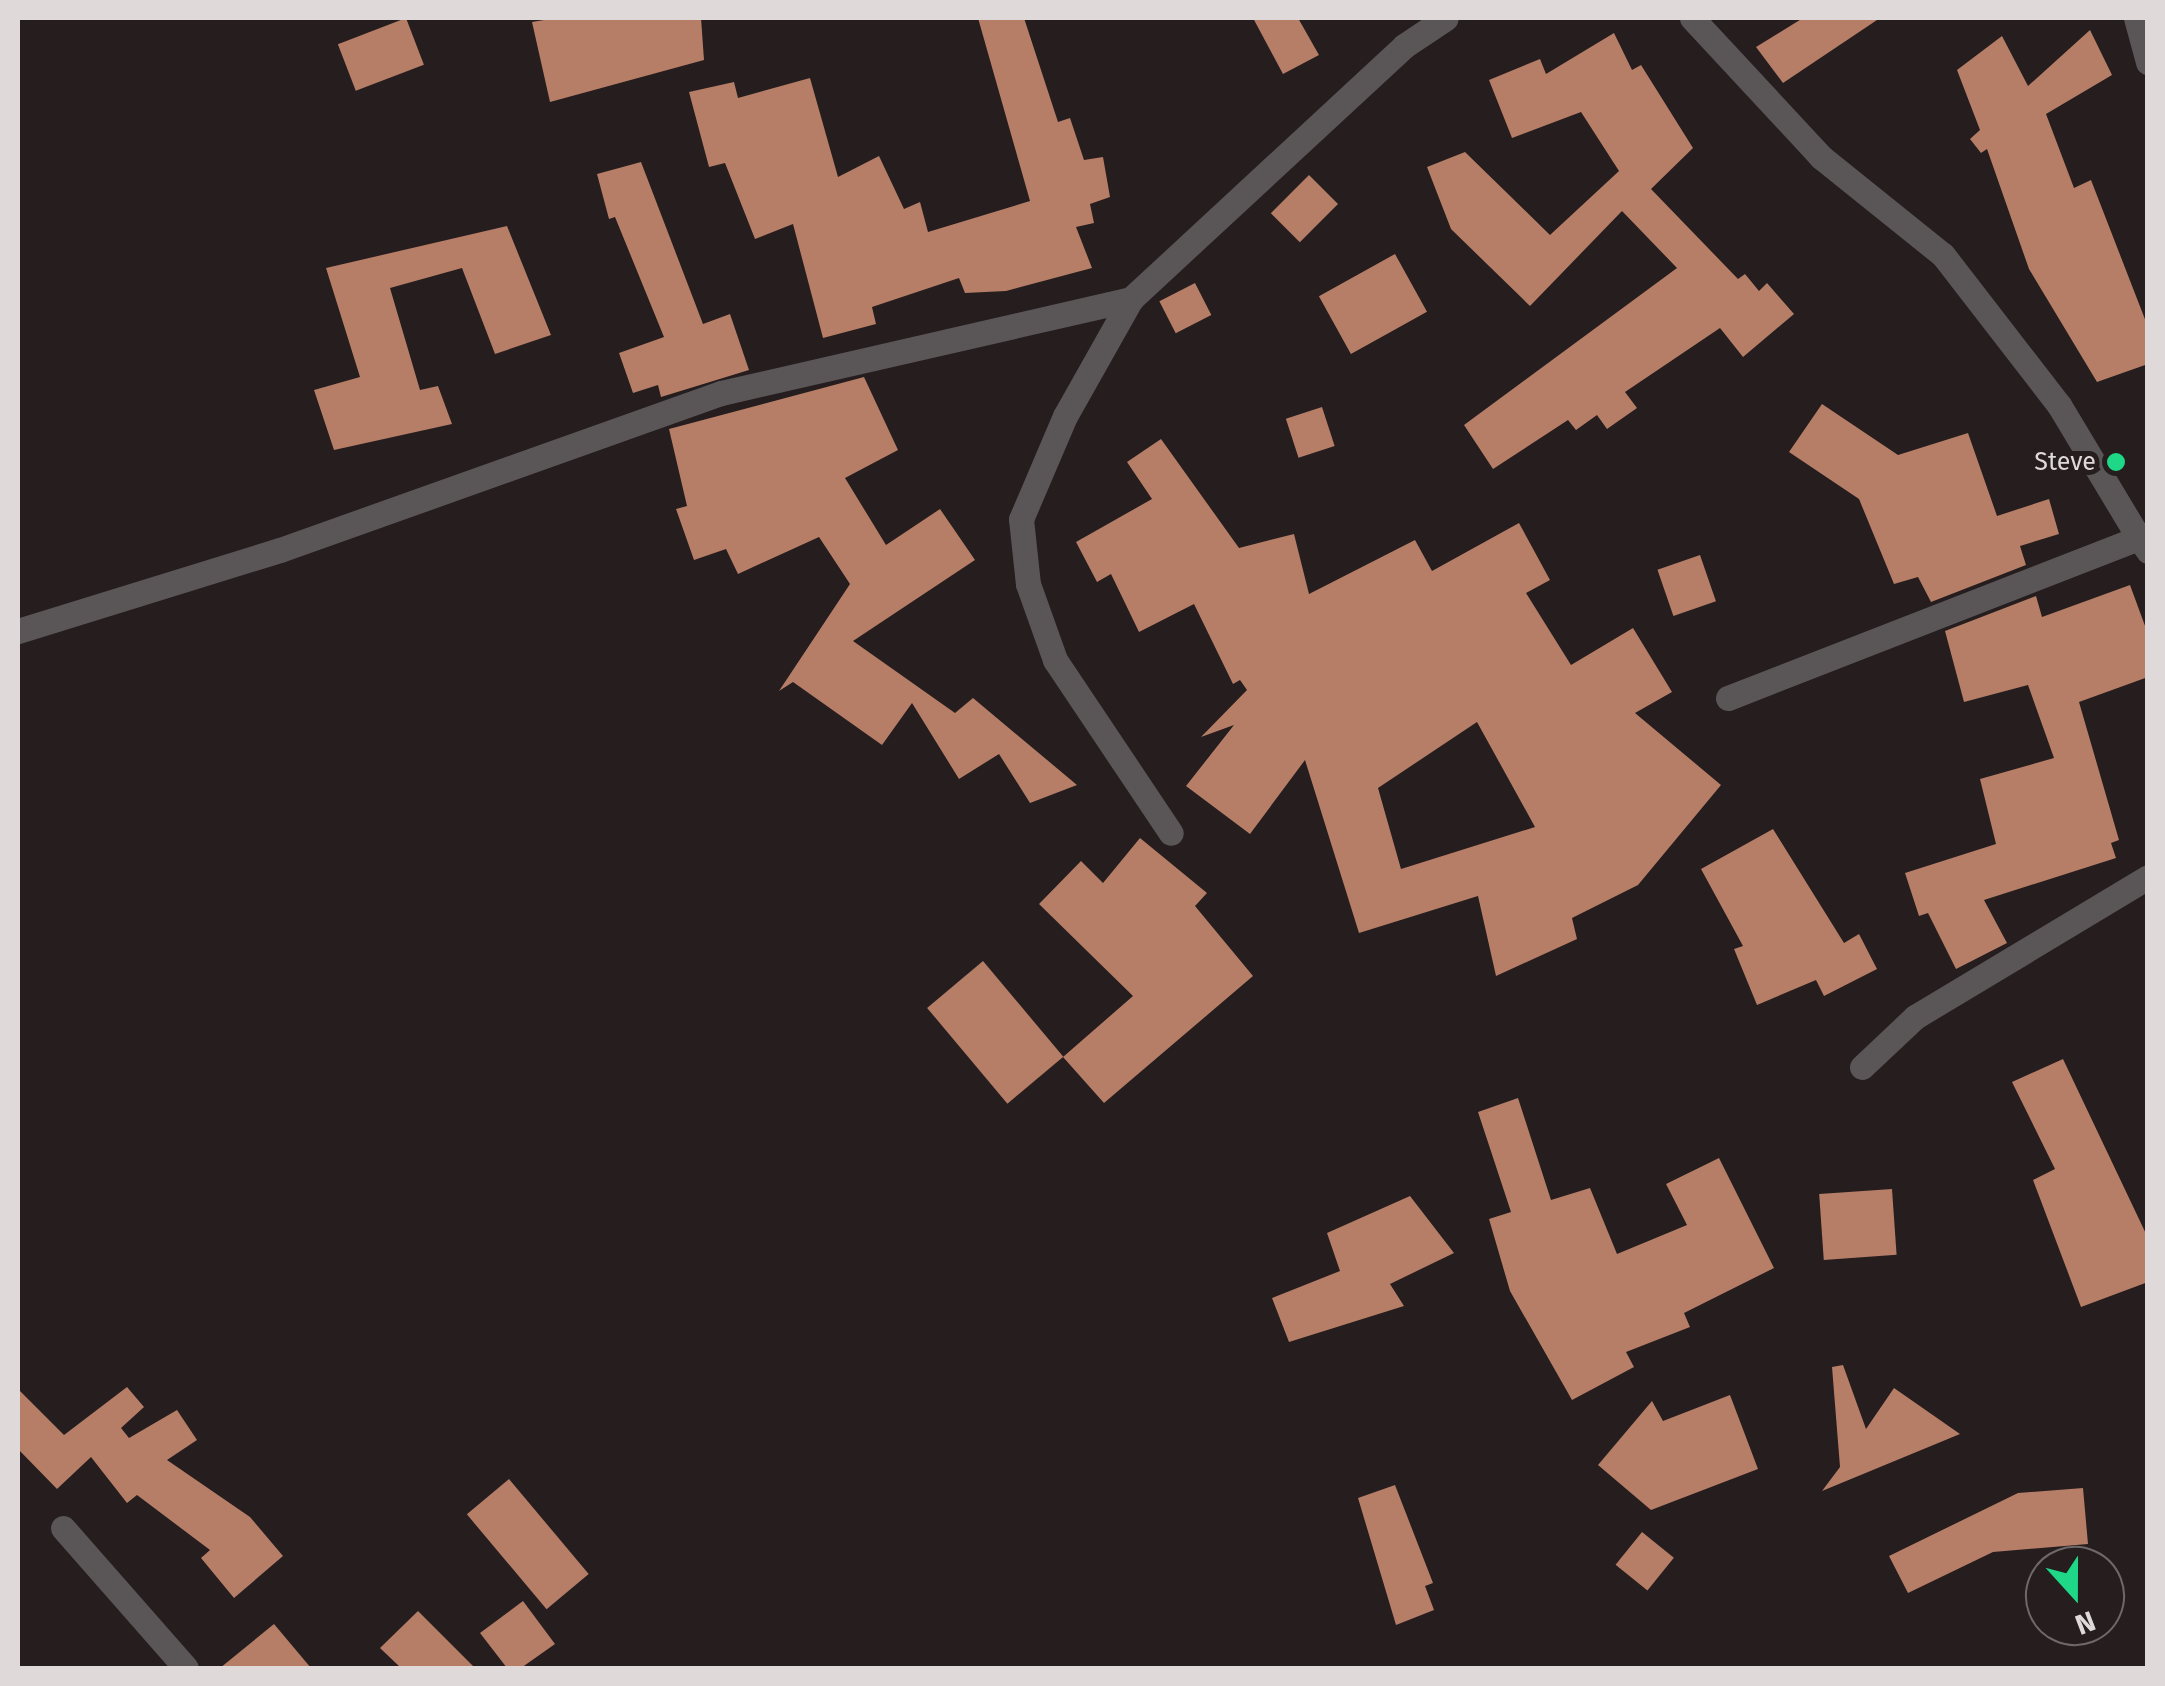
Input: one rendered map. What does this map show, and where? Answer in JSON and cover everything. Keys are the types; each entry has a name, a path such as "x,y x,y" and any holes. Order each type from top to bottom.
{"street":[{"path":"1170,834 1056,660 1028,584 1020,519 1065,416 1132,299 1446,18"},
{"path":"1692,18 1821,158 1943,255 2060,405 2145,541 1728,698"},
{"path":"2136,18 2148,62"},
{"path":"18,631 280,550 721,393 1132,299"},
{"path":"1862,1067 1915,1016 2148,877"},
{"path":"63,1528 186,1668"}],"building":[{"path":"406,18 424,65 356,91 338,44"},
{"path":"556,18 701,18 704,60 550,102 532,22"},
{"path":"978,18 1024,18 1058,122 1070,118 1084,160 1103,157 1110,197 1090,204 1094,223 1076,227 1092,268 1006,291 965,293 959,278 872,307 876,324 823,338 793,224 755,239 725,163 709,167 689,92 734,82 738,98 810,78 838,177 879,156 904,209 920,202 928,232 1030,201"},
{"path":"1253,18 1298,18 1319,55 1283,74"},
{"path":"1803,18 1880,18 1783,83 1756,47"},
{"path":"2090,30 2112,75 2046,114 2074,188 2091,180 2148,327 2148,364 2097,382 2029,269 1987,149 1981,153 1970,139 1980,130 1957,70 2002,36 2028,86"},
{"path":"1614,33 1632,70 1641,65 1693,148 1651,189 1738,279 1745,274 1759,291 1767,283 1794,314 1743,357 1720,328 1625,392 1637,408 1607,429 1597,415 1576,430 1568,420 1493,469 1464,425 1677,268 1622,211 1530,306 1451,229 1427,167 1465,152 1550,235 1619,171 1581,112 1512,138 1489,80 1540,59 1546,74"},
{"path":"641,162 703,324 730,314 749,370 661,397 658,385 633,393 619,353 664,337 615,217 609,219 597,174"},
{"path":"1309,175 1338,204 1300,242 1271,213"},
{"path":"507,226 551,335 495,354 462,268 390,288 420,390 438,386 452,424 334,450 314,390 360,377 326,268"},
{"path":"1395,254 1427,312 1351,354 1319,296"},
{"path":"1195,283 1211,315 1176,333 1159,301"},
{"path":"864,377 898,450 845,478 886,545 940,509 975,560 853,641 955,713 973,698 1077,785 1030,803 999,754 959,779 912,703 882,745 793,682 779,691 850,584 819,537 738,574 726,549 694,560 676,509 687,506 669,429"},
{"path":"1822,404 1898,455 1968,433 1997,516 2049,499 2059,534 2020,546 2026,565 1931,602 1918,577 1894,584 1859,499 1789,452"},
{"path":"1322,407 1335,446 1299,458 1286,419"},
{"path":"1161,439 1239,548 1294,534 1309,594 1415,540 1432,571 1519,523 1550,580 1526,593 1571,665 1633,628 1672,692 1635,713 1721,785 1638,885 1572,918 1577,939 1496,976 1478,896 1359,933 1305,760 1250,834 1186,786 1234,725 1201,737 1247,690 1240,680 1233,684 1194,604 1139,632 1111,574 1097,582 1076,542 1152,499 1127,462","holes":["1477,722 1535,827 1401,869 1378,788"]},
{"path":"1700,555 1716,601 1673,616 1657,570"},
{"path":"2130,585 2148,634 2148,677 2079,702 2119,840 2111,843 2116,858 1984,900 2007,943 1956,969 1928,913 1919,916 1905,873 1996,844 1980,779 2054,758 2028,685 1964,702 1945,631 2036,596 2042,617"},
{"path":"1773,829 1844,943 1859,934 1877,969 1824,996 1816,980 1757,1005 1734,949 1743,946 1701,869"},
{"path":"1140,838 1207,893 1195,906 1253,976 1104,1103 1063,1057 1133,996 1039,904 1081,861 1103,883"},
{"path":"983,961 1063,1057 1007,1104 927,1008"},
{"path":"2063,1059 2148,1238 2148,1282 2081,1307 2033,1180 2055,1169 2012,1082"},
{"path":"1518,1098 1551,1200 1590,1188 1617,1254 1687,1225 1666,1184 1719,1158 1774,1268 1684,1313 1690,1327 1626,1352 1634,1367 1572,1400 1510,1291 1489,1219 1511,1212 1478,1112"},
{"path":"1892,1189 1897,1255 1824,1260 1819,1194"},
{"path":"1410,1196 1454,1253 1390,1284 1404,1306 1289,1342 1272,1298 1340,1271 1327,1233"},
{"path":"1843,1365 1866,1429 1894,1388 1960,1434 1822,1491 1840,1467 1832,1367"},
{"path":"127,1387 144,1407 121,1428 129,1438 177,1410 197,1440 167,1460 250,1517 283,1556 234,1598 201,1558 210,1550 137,1495 127,1503 91,1457 57,1489 18,1449 18,1389 64,1435"},
{"path":"1730,1395 1758,1469 1651,1510 1598,1465 1652,1401 1663,1421"},
{"path":"509,1479 589,1574 547,1609 467,1514"},
{"path":"1395,1485 1433,1583 1425,1586 1434,1610 1396,1625 1358,1498"},
{"path":"2083,1488 2088,1544 2025,1546 2025,1549 1993,1552 1908,1593 1889,1556 2018,1493"},
{"path":"1642,1532 1674,1558 1647,1590 1616,1565"},
{"path":"523,1601 555,1644 521,1668 507,1668 480,1633"},
{"path":"418,1611 475,1668 401,1668 380,1648"},
{"path":"274,1624 311,1668 220,1668"}],"place":[{"name":"Steve","path":"2116,462"}]}
